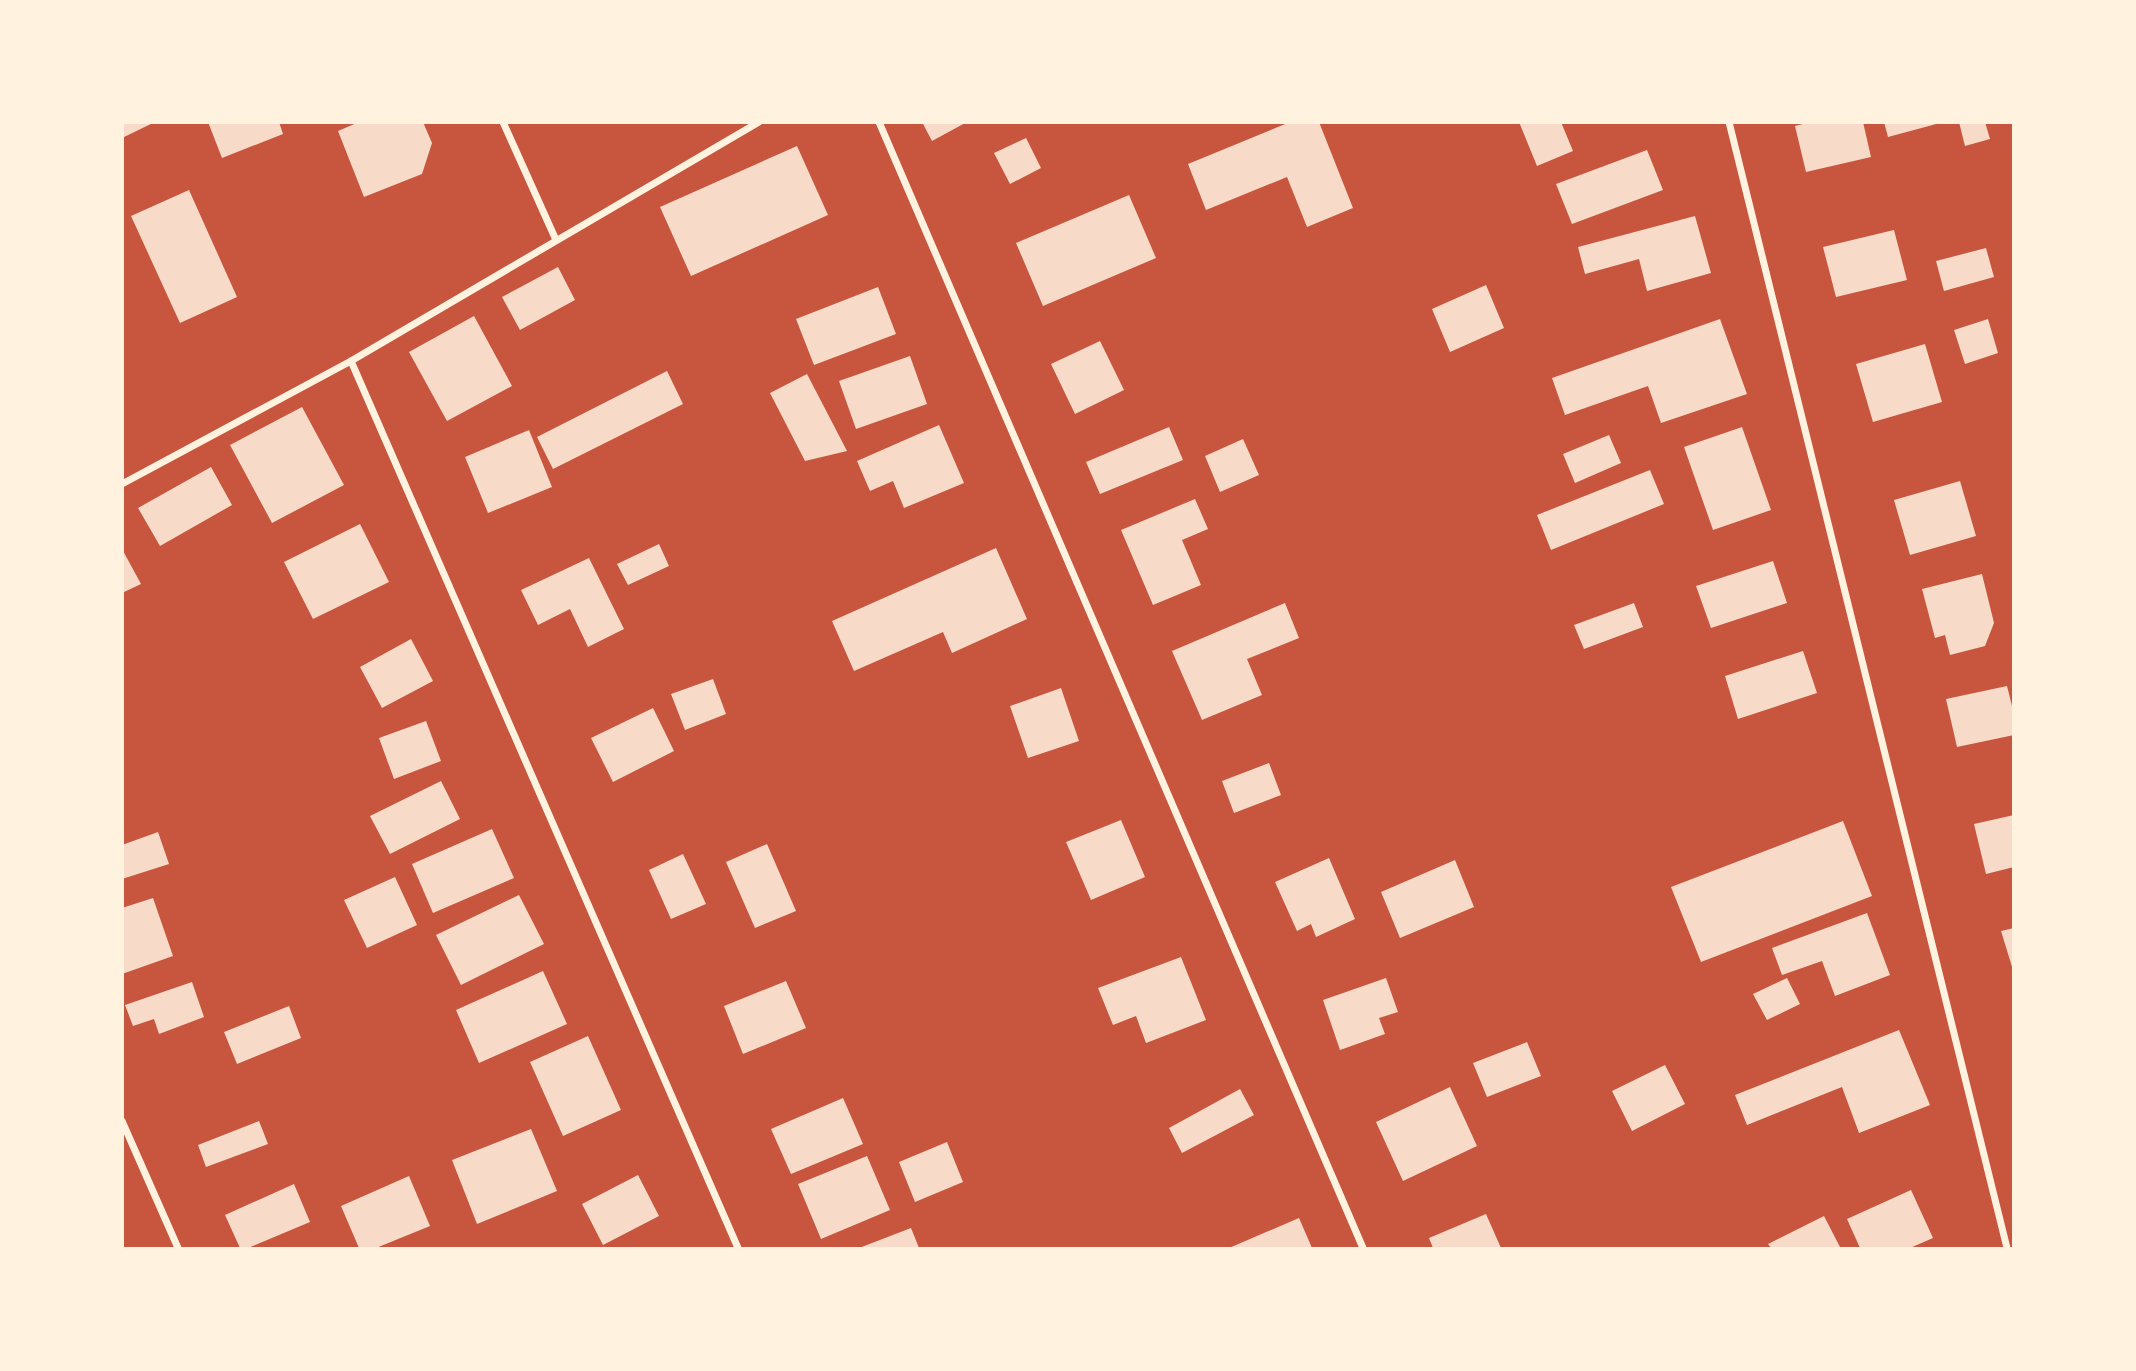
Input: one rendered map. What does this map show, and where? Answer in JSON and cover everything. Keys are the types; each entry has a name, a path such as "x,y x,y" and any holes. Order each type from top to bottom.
{"street":[{"path":"503,122 556,240"},
{"path":"122,484 351,361 759,122"},
{"path":"879,122 1363,1248"},
{"path":"1729,122 2007,1248"},
{"path":"351,361 738,1248"},
{"path":"122,1121 178,1248"}],"building":[{"path":"122,122 155,122 122,138"},
{"path":"208,122 279,122 283,134 222,158"},
{"path":"359,122 423,122 432,143 422,174 364,197 338,131"},
{"path":"922,122 967,122 932,141"},
{"path":"1290,122 1319,122 1353,208 1307,227 1287,177 1206,210 1188,164"},
{"path":"1519,122 1561,122 1573,151 1537,166"},
{"path":"1810,122 1863,122 1871,157 1806,172 1795,126"},
{"path":"1884,122 1940,122 1940,123 1888,137"},
{"path":"1959,122 1985,122 1990,139 1965,146"},
{"path":"1026,138 1041,168 1010,184 994,153"},
{"path":"797,146 828,215 691,276 660,207"},
{"path":"1647,150 1663,190 1572,224 1556,184"},
{"path":"189,190 237,297 180,323 131,216"},
{"path":"1129,195 1156,258 1043,306 1016,243"},
{"path":"1695,216 1711,273 1647,291 1639,259 1585,274 1578,247"},
{"path":"1894,230 1907,280 1836,297 1823,247"},
{"path":"1986,248 1994,277 1944,291 1936,261"},
{"path":"558,267 575,300 520,330 502,297"},
{"path":"1486,285 1504,328 1450,352 1432,309"},
{"path":"878,287 896,334 814,365 796,319"},
{"path":"474,316 512,386 447,421 409,352"},
{"path":"1720,319 1747,394 1661,423 1648,386 1565,415 1552,378"},
{"path":"1988,319 1998,353 1965,364 1954,330"},
{"path":"1100,341 1124,390 1075,414 1051,364"},
{"path":"1925,344 1942,402 1873,422 1856,364"},
{"path":"910,356 927,404 856,429 839,381"},
{"path":"667,371 683,404 553,469 537,437"},
{"path":"807,374 847,451 805,461 770,393"},
{"path":"302,407 344,485 272,523 230,445"},
{"path":"939,425 964,483 904,508 893,481 870,491 857,461"},
{"path":"1169,427 1183,460 1100,494 1086,462"},
{"path":"1742,427 1771,510 1713,530 1684,447"},
{"path":"529,430 552,487 488,513 465,457"},
{"path":"1609,435 1621,463 1575,483 1563,454"},
{"path":"1243,439 1259,475 1220,492 1205,456"},
{"path":"211,467 232,505 160,546 138,508"},
{"path":"1650,470 1664,504 1551,550 1537,515"},
{"path":"1960,481 1976,536 1910,555 1894,500"},
{"path":"1195,499 1208,529 1182,540 1201,585 1153,605 1121,530"},
{"path":"360,524 389,582 313,619 284,562"},
{"path":"659,544 669,566 628,585 617,564"},
{"path":"996,548 1027,619 952,653 943,632 854,671 832,621"},
{"path":"122,549 141,584 122,593"},
{"path":"589,558 624,629 588,647 570,609 538,625 521,590"},
{"path":"1773,561 1787,603 1711,628 1696,586"},
{"path":"1982,574 1994,623 1985,646 1950,655 1945,635 1935,638 1922,589"},
{"path":"1285,603 1299,638 1247,659 1262,695 1202,720 1172,651"},
{"path":"1634,603 1643,627 1584,649 1574,625"},
{"path":"411,639 433,681 382,708 360,667"},
{"path":"1803,651 1817,693 1738,719 1725,676"},
{"path":"713,679 726,714 685,730 671,694"},
{"path":"2007,686 2014,714 2014,735 1957,747 1946,699"},
{"path":"1061,688 1079,741 1028,758 1010,706"},
{"path":"653,708 674,751 613,782 591,738"},
{"path":"426,721 441,761 394,779 379,738"},
{"path":"1269,763 1281,795 1234,813 1222,781"},
{"path":"441,781 460,819 390,854 370,816"},
{"path":"2014,815 2014,867 1986,874 1974,824"},
{"path":"1121,820 1145,877 1091,900 1066,842"},
{"path":"1843,821 1872,896 1701,962 1671,887"},
{"path":"492,829 514,878 433,913 412,864"},
{"path":"158,832 169,864 122,879 122,845"},
{"path":"767,844 796,911 755,928 726,862"},
{"path":"683,854 706,904 671,919 649,870"},
{"path":"1329,858 1355,919 1316,937 1311,924 1297,931 1275,882"},
{"path":"1455,860 1474,907 1400,938 1381,892"},
{"path":"395,877 417,925 367,948 344,900"},
{"path":"519,895 544,944 461,985 436,935"},
{"path":"153,898 173,956 122,974 122,908"},
{"path":"1867,913 1890,975 1835,996 1822,961 1782,975 1772,948"},
{"path":"2014,928 2014,970 2013,970 2001,931"},
{"path":"1181,957 1206,1020 1146,1043 1136,1016 1113,1025 1098,988"},
{"path":"543,971 567,1024 479,1063 456,1010"},
{"path":"1386,978 1398,1012 1379,1018 1385,1034 1340,1050 1323,1000"},
{"path":"1787,978 1800,1004 1767,1020 1753,994"},
{"path":"786,981 806,1028 743,1054 724,1006"},
{"path":"192,982 204,1017 159,1034 154,1019 133,1026 125,1005"},
{"path":"289,1006 301,1038 237,1064 224,1032"},
{"path":"1899,1030 1930,1105 1859,1133 1842,1087 1747,1125 1735,1095"},
{"path":"588,1036 621,1110 563,1136 530,1062"},
{"path":"1527,1042 1541,1076 1487,1097 1473,1063"},
{"path":"1665,1065 1685,1104 1632,1131 1612,1091"},
{"path":"1450,1087 1477,1146 1403,1181 1376,1122"},
{"path":"1240,1089 1254,1115 1182,1153 1169,1128"},
{"path":"843,1098 863,1144 791,1174 771,1129"},
{"path":"259,1121 268,1144 206,1167 198,1145"},
{"path":"531,1129 557,1191 477,1224 452,1160"},
{"path":"947,1142 963,1182 915,1202 899,1162"},
{"path":"867,1156 890,1210 821,1239 798,1184"},
{"path":"638,1175 659,1216 603,1245 582,1204"},
{"path":"409,1176 430,1226 376,1248 359,1248 341,1206"},
{"path":"294,1184 310,1222 248,1248 240,1248 225,1215"},
{"path":"1911,1190 1933,1238 1910,1248 1860,1248 1847,1219"},
{"path":"1486,1214 1501,1248 1433,1248 1429,1238"},
{"path":"1824,1216 1840,1247 1771,1248 1768,1244"},
{"path":"1299,1218 1312,1248 1229,1248"},
{"path":"911,1228 919,1248 859,1248"}]}
